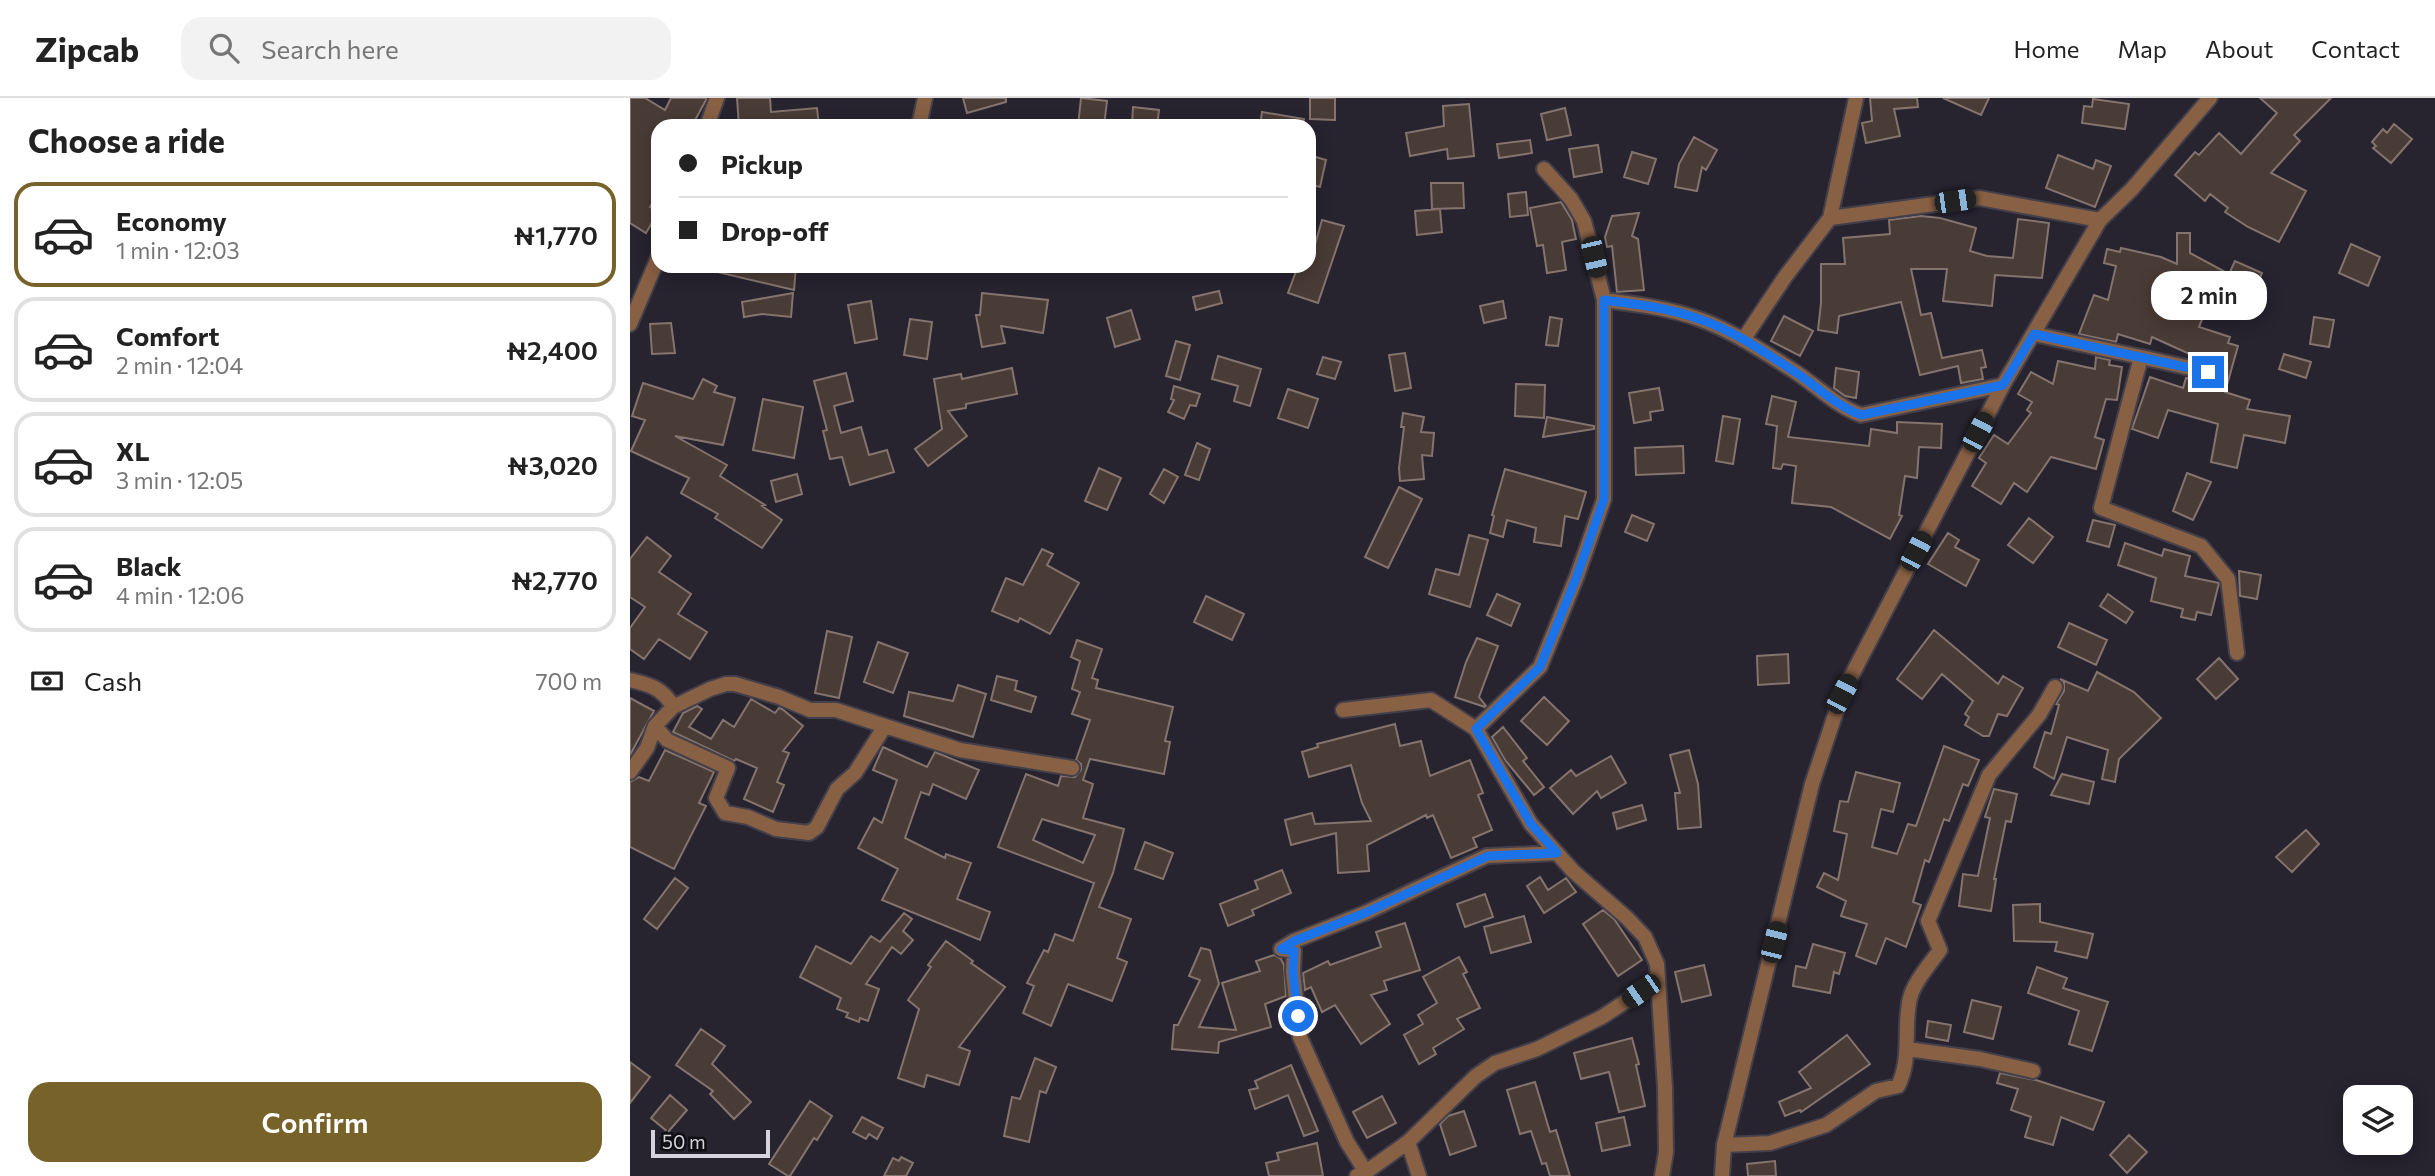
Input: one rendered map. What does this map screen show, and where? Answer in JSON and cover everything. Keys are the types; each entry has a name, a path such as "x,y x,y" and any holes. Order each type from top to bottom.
{"street":[{"path":"710,119 717,98"},
{"path":"920,119 925,98"},
{"path":"1743,340 1785,276 1830,218 1856,98"},
{"path":"1722,1176 1724,1145 1812,784 1842,694 2003,385 2100,220 2132,189 2210,98"},
{"path":"1476,729 1540,667 1577,576 1604,499 1604,300 1584,221 1571,199 1544,169"},
{"path":"1830,218 1979,198 2100,220"},
{"path":"630,324 652,273"},
{"path":"1604,300 1654,306 1700,319 1743,340 1801,376 1848,411 1861,415 2003,385"},
{"path":"2034,334 2208,372"},
{"path":"2141,357 2101,508 2201,546 2228,579 2237,653"},
{"path":"630,680 652,685 668,697 673,707"},
{"path":"630,772 647,748 655,726 673,707 726,684 735,684 779,697 810,710 836,710 960,750 1072,768"},
{"path":"1724,1145 1770,1143 1826,1125 1876,1091 1898,1086 1904,1073 1907,1049 1906,1019 1911,994 1940,950 1928,921 1989,775 2039,715 2055,687"},
{"path":"1343,710 1431,700 1476,729 1531,824 1557,853 1645,937 1657,964 1667,1152 1662,1176"},
{"path":"655,726 667,740 728,768 716,798 725,813 748,817 776,829 809,833 817,827 837,789 855,773 885,726"},
{"path":"1557,853 1488,856 1281,949 1294,951 1293,972 1300,1037 1362,1174 1408,1142 1476,1076 1495,1063 1536,1049 1602,1017 1658,980"},
{"path":"1907,1049 1980,1059 2033,1071"},
{"path":"1408,1142 1419,1176"}],"building":[{"path":"630,98 645,98 665,110 671,98 707,98 696,119 651,119 651,224 646,233 630,223"},
{"path":"737,98 770,98 771,112 817,108 818,119 738,119"},
{"path":"963,98 1006,98 1006,102 967,113"},
{"path":"1081,98 1107,101 1105,119 1079,119"},
{"path":"1310,98 1335,98 1335,120 1310,119"},
{"path":"1870,98 1917,98 1918,107 1894,109 1900,136 1866,143 1862,123 1872,121"},
{"path":"1943,98 1989,98 1981,115"},
{"path":"2260,98 2331,98 2294,135 2300,141 2271,173 2306,191 2279,242 2225,212 2228,208 2210,194 2205,201 2175,175 2195,152 2199,155 2219,133 2241,154 2277,113"},
{"path":"2093,99 2129,104 2125,129 2082,123 2084,106 2092,107"},
{"path":"1469,104 1474,156 1448,159 1447,149 1410,156 1406,133 1444,126 1443,106"},
{"path":"1133,107 1159,110 1158,119 1132,119"},
{"path":"1565,108 1571,135 1547,140 1541,114"},
{"path":"1262,112 1304,119 1261,119"},
{"path":"2394,124 2412,139 2391,163 2373,148 2376,146 2372,142 2383,129 2387,133"},
{"path":"1694,137 1717,150 1706,170 1702,167 1697,191 1675,187 1679,164"},
{"path":"1530,140 1532,153 1499,158 1497,144"},
{"path":"1598,145 1602,172 1574,177 1569,149"},
{"path":"1632,152 1656,159 1648,184 1624,177"},
{"path":"2058,155 2093,169 2096,160 2111,166 2095,207 2046,188"},
{"path":"1316,157 1326,160 1320,187 1316,186"},
{"path":"1431,183 1463,183 1464,208 1432,209"},
{"path":"1526,192 1528,215 1510,217 1508,194"},
{"path":"1561,202 1572,220 1576,239 1562,242 1566,270 1547,273 1543,245 1537,246 1530,208"},
{"path":"1440,209 1442,232 1417,235 1415,211"},
{"path":"1639,213 1632,236 1638,239 1644,290 1617,292 1612,246 1607,247 1605,237 1612,216"},
{"path":"1921,216 1976,228 1970,251 1987,256 2013,258 2018,219 2049,223 2042,278 1995,275 1992,306 1943,301 1947,269 1911,269 1921,315 1931,313 1942,358 1982,350 1986,367 1981,368 1983,379 1961,383 1958,366 1920,375 1901,302 1839,316 1837,333 1818,330 1821,264 1845,264 1843,238 1890,234 1889,220"},
{"path":"1322,220 1344,226 1318,303 1288,293 1295,273 1316,273 1316,241"},
{"path":"2177,233 2190,233 2190,253 2229,274 2235,261 2262,273 2243,317 2209,302 2199,327 2230,337 2228,343 2238,346 2225,392 2250,400 2247,409 2290,416 2285,443 2244,435 2237,468 2211,462 2218,424 2168,410 2158,438 2132,429 2150,377 2183,388 2186,378 2201,382 2215,379 2217,373 2214,365 2152,337 2150,344 2118,334 2116,342 2079,334 2094,295 2108,300 2116,266 2104,263 2107,249 2120,252 2121,248 2161,257 2177,264"},
{"path":"2351,244 2380,257 2368,286 2339,273"},
{"path":"722,273 795,273 794,290"},
{"path":"1219,291 1222,303 1196,310 1193,297"},
{"path":"793,293 791,317 762,314 744,317 742,302"},
{"path":"982,293 1048,300 1043,333 1001,326 1005,343 982,347 976,315 980,315"},
{"path":"871,301 877,339 855,343 848,305"},
{"path":"1503,301 1506,318 1484,323 1480,306"},
{"path":"1131,310 1140,339 1115,347 1107,318"},
{"path":"1784,316 1813,331 1800,356 1771,341"},
{"path":"1550,317 1562,319 1558,346 1546,345"},
{"path":"2314,317 2334,320 2329,347 2310,344"},
{"path":"910,319 932,322 927,359 904,355"},
{"path":"671,323 675,353 652,354 650,324"},
{"path":"1176,341 1190,345 1180,380 1166,376"},
{"path":"1405,353 1411,388 1395,391 1389,355"},
{"path":"2284,354 2311,362 2306,378 2279,369"},
{"path":"1218,356 1261,369 1250,406 1234,401 1238,386 1212,379"},
{"path":"1323,357 1341,362 1335,379 1317,374"},
{"path":"2096,357 2110,360 2109,365 2122,367 2117,400 2106,399 2095,437 2104,440 2096,469 2051,457 2027,492 2014,483 2001,504 1972,486 1986,463 1979,458 1994,435 2008,444 2031,413 2027,410 2032,402 2018,394 2031,372 2053,384 2058,361 2095,369"},
{"path":"1012,368 1017,394 966,404 966,408 948,411 967,436 928,466 915,449 942,429 934,379 961,374 962,379"},
{"path":"1836,368 1859,372 1856,398 1845,396 1834,388"},
{"path":"846,373 853,401 834,406 841,433 861,427 869,455 887,450 894,472 850,485 842,457 830,459 823,431 827,430 814,381"},
{"path":"703,379 717,386 714,392 735,398 723,445 675,436 727,465 720,476 765,505 762,506 782,520 762,548 715,518 718,514 681,493 689,478 631,451 645,420 632,416 643,383 693,399"},
{"path":"1516,384 1545,385 1544,418 1515,416"},
{"path":"1174,386 1200,394 1196,406 1190,405 1184,419 1168,412 1174,400 1171,399"},
{"path":"1659,388 1663,410 1650,412 1651,420 1634,423 1629,393"},
{"path":"1288,389 1318,399 1308,428 1278,418"},
{"path":"1772,396 1796,402 1788,437 1869,446 1871,429 1897,433 1897,422 1942,424 1941,448 1919,447 1917,478 1905,476 1899,515 1902,516 1890,539 1831,507 1792,503 1796,466 1783,464 1781,469 1773,468 1777,426 1766,424"},
{"path":"763,399 803,407 794,458 753,450"},
{"path":"1403,413 1424,417 1421,432 1434,433 1432,456 1422,455 1424,479 1400,481"},
{"path":"1723,416 1740,419 1733,464 1716,461"},
{"path":"1547,417 1594,426 1594,429 1543,437"},
{"path":"1197,443 1210,449 1199,480 1185,475"},
{"path":"1683,446 1684,473 1636,475 1635,448"},
{"path":"1099,468 1121,478 1107,510 1085,501"},
{"path":"1164,469 1178,477 1164,503 1150,494"},
{"path":"1505,469 1586,492 1578,519 1565,516 1561,546 1534,542 1536,528 1507,520 1503,537 1490,533 1492,515"},
{"path":"2187,473 2211,482 2193,520 2173,511"},
{"path":"797,474 802,494 776,502 771,481"},
{"path":"1399,487 1422,499 1388,568 1365,557"},
{"path":"1632,515 1654,524 1647,541 1625,532"},
{"path":"2029,518 2053,537 2033,563 2008,545"},
{"path":"2093,520 2115,525 2109,547 2087,541"},
{"path":"1948,533 1959,540 1955,547 1979,560 1966,586 1928,564"},
{"path":"1469,535 1488,540 1470,607 1429,594 1436,569 1459,575"},
{"path":"647,537 671,556 659,572 691,594 678,614 707,632 690,659 659,639 644,659 630,649 630,628 645,607 630,597 630,559"},
{"path":"2125,543 2162,556 2164,549 2190,556 2185,576 2219,583 2211,615 2197,612 2195,620 2181,617 2183,609 2151,601 2156,578 2118,565"},
{"path":"1042,549 1053,554 1047,565 1079,583 1050,634 1020,618 1018,622 992,611 1006,578 1023,585"},
{"path":"2239,571 2261,575 2257,599 2240,596"},
{"path":"1497,594 1520,604 1511,626 1487,615"},
{"path":"2108,594 2133,612 2126,623 2100,606"},
{"path":"1206,596 1244,614 1232,640 1194,622"},
{"path":"2069,623 2107,640 2096,665 2058,647"},
{"path":"1934,630 1998,684 2003,676 2023,688 2007,716 1998,714 1989,736 1983,736 1965,725 1969,717 1965,714 1973,701 1942,674 1922,699 1897,679"},
{"path":"827,631 852,637 839,698 815,693"},
{"path":"1477,638 1498,646 1479,697 1485,707 1455,697"},
{"path":"1077,640 1102,649 1092,678 1098,680 1096,688 1173,707 1165,741 1170,742 1164,774 1090,759 1083,780 1093,784 1083,818 1124,829 1113,873 1099,907 1131,919 1117,958 1127,962 1112,1001 1068,984 1051,1026 1023,1013 1034,986 1027,983 1044,950 1048,952 1055,934 1073,941 1094,883 998,847 1026,774 1058,786 1061,776 1075,777 1081,770 1081,764 1076,760 1090,720 1072,714 1080,692 1072,689 1080,661 1071,657","holes":["1042,819 1095,835 1083,863 1033,840"]},
{"path":"878,642 908,653 893,693 864,682"},
{"path":"1788,654 1789,683 1758,685 1757,656"},
{"path":"2219,658 2238,679 2216,699 2197,679"},
{"path":"2097,672 2134,692 2161,718 2119,759 2115,782 2102,779 2108,750 2067,737 2054,779 2034,767 2045,732 2051,734 2059,705 2056,704 2064,691 2064,683 2060,679 2088,691"},
{"path":"997,676 1017,681 1015,690 1036,697 1031,712 991,700"},
{"path":"958,685 986,694 973,737 904,716 909,692 953,701"},
{"path":"1544,697 1569,721 1547,745 1521,721"},
{"path":"630,698 654,711 630,755"},
{"path":"751,699 775,713 779,708 782,709 803,726 783,751 789,753 777,782 784,785 773,812 744,799 757,768 736,759 734,761 673,732 683,713 697,706 702,709 689,727 711,739 723,720 734,727"},
{"path":"1395,724 1400,746 1421,741 1430,776 1470,760 1483,793 1478,795 1492,830 1473,838 1477,847 1451,858 1433,815 1427,818 1426,815 1367,845 1369,871 1338,873 1336,833 1291,845 1285,820 1312,813 1315,824 1371,821 1362,803 1351,765 1309,777 1302,752 1318,747 1317,744"},
{"path":"1503,727 1527,758 1523,761 1544,787 1534,795 1505,760 1492,737"},
{"path":"1944,746 1979,760 1968,786 1963,784 1949,821 1944,819 1929,862 1925,860 1913,902 1921,905 1906,947 1886,938 1876,964 1856,956 1867,924 1841,916 1846,901 1817,887 1824,873 1838,880 1847,834 1834,831 1840,801 1848,802 1856,772 1900,783 1893,812 1881,809 1872,847 1897,854 1908,824 1916,826"},
{"path":"883,747 927,767 935,752 979,770 966,799 933,784 929,795 921,792 905,838 945,858 946,854 971,863 957,899 990,912 980,940 882,900 898,869 858,848 874,818 882,823 897,780 873,770"},
{"path":"665,750 714,772 699,803 706,806 674,869 630,847 630,782 639,777 649,781"},
{"path":"1689,750 1698,784 1701,827 1678,829 1675,793 1680,793 1670,755"},
{"path":"1611,756 1626,783 1601,798 1597,791 1573,814 1550,788 1571,770 1576,776"},
{"path":"2062,774 2094,782 2089,804 2051,795"},
{"path":"1994,789 2017,794 2011,822 2006,821 1994,879 1991,911 1959,906 1963,874 1978,876 1990,818 1985,817"},
{"path":"1642,805 1646,820 1617,829 1613,813"},
{"path":"2306,830 2319,844 2292,872 2276,857"},
{"path":"1145,842 1173,853 1163,879 1135,869"},
{"path":"1282,870 1291,893 1252,910 1254,915 1228,926 1220,904 1258,889 1255,881"},
{"path":"1540,877 1548,890 1566,878 1576,892 1544,913 1527,886"},
{"path":"675,878 688,888 657,929 644,919"},
{"path":"1485,894 1493,917 1465,927 1457,904"},
{"path":"2040,904 2040,922 2093,934 2087,958 2055,951 2057,942 2014,941 2013,905"},
{"path":"1603,910 1614,919 1642,960 1618,976 1583,924"},
{"path":"904,913 912,919 903,931 913,940 901,954 892,947 866,984 879,989 868,1021 860,1018 859,1022 846,1017 848,1013 837,1009 841,998 800,977 816,946 851,964 871,936 880,942"},
{"path":"1524,916 1531,942 1491,953 1484,927"},
{"path":"1405,923 1420,970 1384,981 1387,990 1371,995 1390,1024 1361,1044 1335,1005 1322,1012 1311,987 1305,990 1303,973 1328,961 1330,965 1381,947 1376,932"},
{"path":"946,941 1005,987 959,1047 970,1051 959,1085 927,1075 924,1087 898,1078 919,1009 908,1000 931,967 928,965"},
{"path":"1813,944 1845,953 1839,974 1834,972 1830,993 1793,986 1796,966 1806,968"},
{"path":"1201,948 1210,950 1219,984 1199,1027 1236,1030 1222,983 1260,971 1256,961 1274,955 1281,959 1284,965 1286,996 1265,1004 1271,1027 1219,1042 1218,1053 1172,1049 1174,1025 1178,1025 1200,980 1189,976"},
{"path":"1459,957 1467,972 1463,974 1480,1008 1457,1019 1464,1029 1433,1048 1436,1054 1419,1064 1404,1035 1423,1024 1418,1015 1437,1003 1423,977"},
{"path":"1704,965 1711,995 1682,1002 1675,972"},
{"path":"2037,967 2067,978 2063,988 2108,1002 2092,1051 2069,1044 2079,1011 2028,993"},
{"path":"1972,1000 2001,1007 1993,1039 1964,1032"},
{"path":"1928,1021 1951,1025 1948,1041 1926,1037"},
{"path":"701,1029 725,1046 712,1064 751,1102 734,1119 710,1094 713,1091 676,1065"},
{"path":"1847,1035 1870,1064 1801,1112 1800,1110 1785,1116 1779,1102 1811,1088 1799,1072"},
{"path":"1632,1038 1645,1106 1619,1112 1609,1072 1581,1079 1574,1053"},
{"path":"1035,1058 1056,1067 1046,1093 1040,1091 1029,1142 1004,1136 1012,1097 1020,1099"},
{"path":"630,1062 650,1077 630,1103"},
{"path":"1291,1065 1318,1131 1304,1136 1288,1095 1255,1109 1249,1090 1258,1088 1255,1081"},
{"path":"2000,1073 2036,1080 2104,1102 2093,1130 2061,1117 2053,1145 2025,1137 2031,1117 2011,1110 2018,1089 1997,1083"},
{"path":"1535,1082 1550,1132 1556,1130 1570,1176 1550,1176 1546,1163 1542,1164 1531,1131 1520,1134 1507,1090"},
{"path":"670,1095 687,1110 668,1132 651,1118"},
{"path":"1382,1096 1396,1123 1367,1138 1353,1112"},
{"path":"810,1101 832,1116 788,1176 769,1164"},
{"path":"1464,1111 1476,1146 1450,1155 1440,1124 1448,1116"},
{"path":"862,1117 883,1128 877,1139 869,1134 866,1139 853,1132"},
{"path":"1624,1117 1630,1145 1602,1151 1596,1123"},
{"path":"2129,1135 2147,1152 2127,1173 2110,1155"},
{"path":"1317,1143 1323,1176 1269,1176 1266,1163 1279,1160 1277,1153"},
{"path":"901,1157 913,1163 906,1176 884,1176 893,1158 899,1161"},
{"path":"1775,1161 1776,1176 1748,1176 1747,1164"}],"route":[{"path":"1298,1016 1293,972 1294,951 1281,949 1488,856 1557,853 1531,824 1476,729 1540,667 1577,576 1604,499 1604,300 1654,306 1700,319 1743,340 1801,376 1848,411 1861,415 2003,385 2034,334 2208,372"}]}
